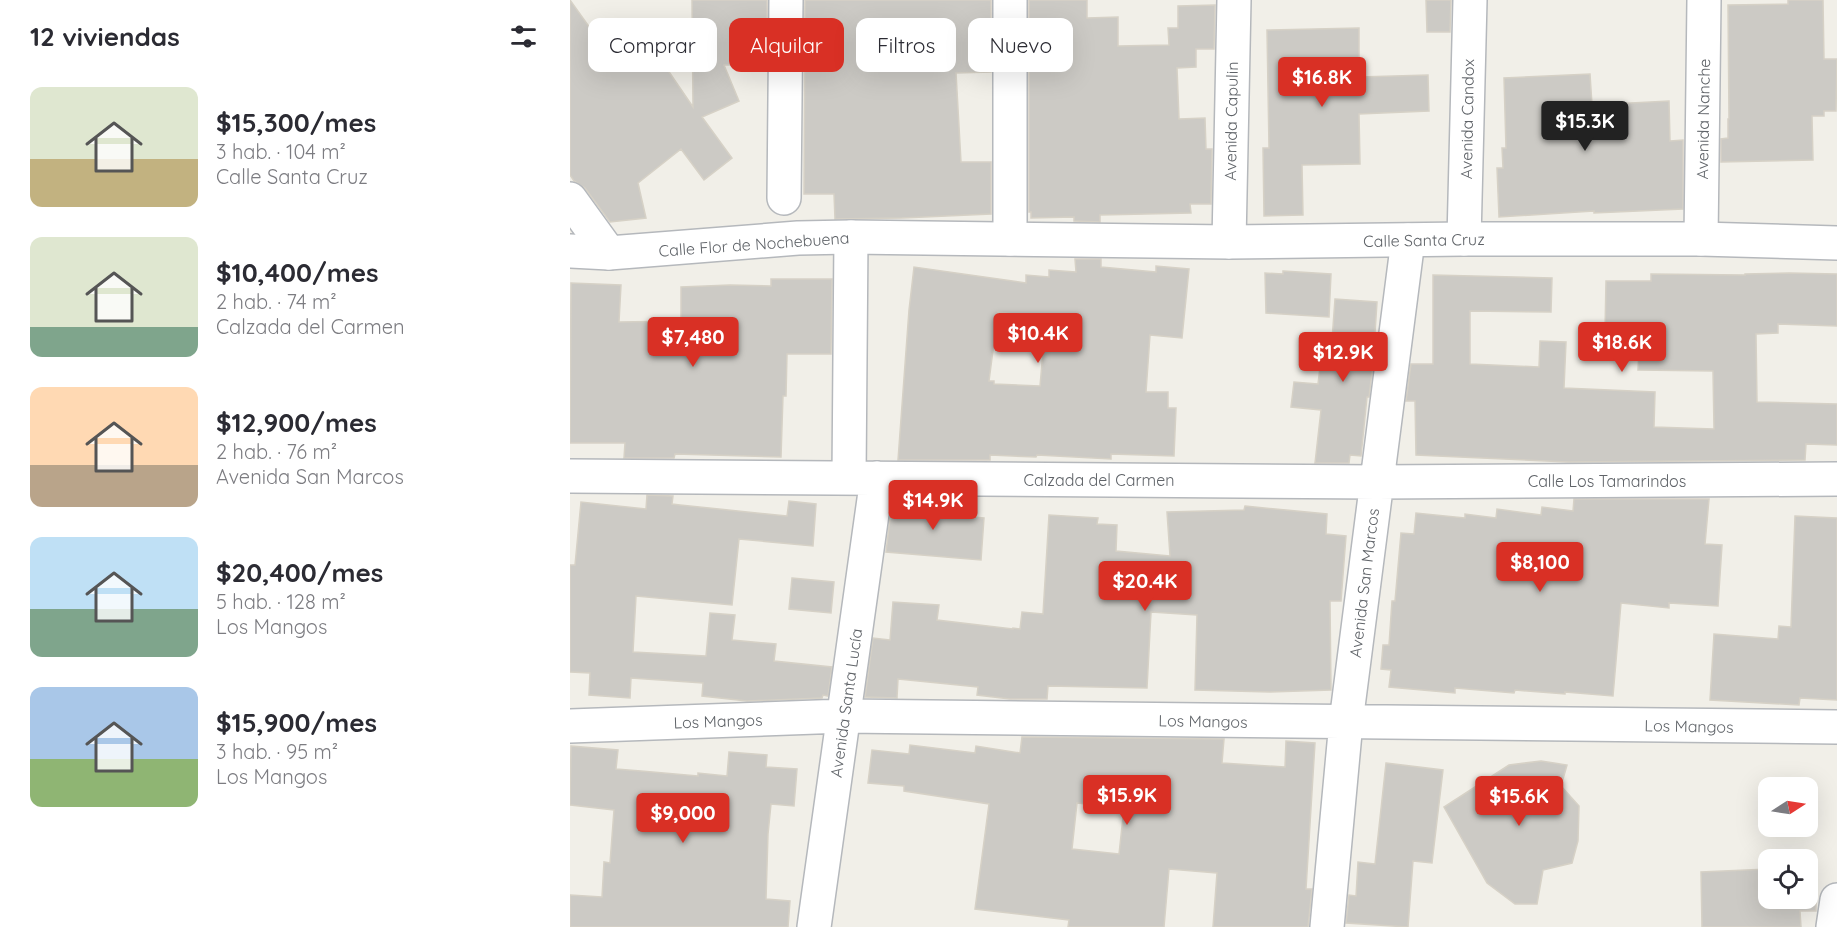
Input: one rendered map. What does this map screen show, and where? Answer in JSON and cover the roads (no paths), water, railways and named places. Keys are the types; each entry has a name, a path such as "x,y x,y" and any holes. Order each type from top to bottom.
{"street":[{"path":"784,198 786,0"},
{"path":"1010,0 1010,239"},
{"name":"Avenida Capulin","path":"1229,242 1234,0"},
{"name":"Avenida Candox","path":"1464,239 1470,0"},
{"name":"Avenida Nanche","path":"1701,238 1704,0"},
{"path":"570,199 609,253"},
{"name":"Avenida Santa Lucía","path":"814,927 844,716 863,478 852,237"},
{"name":"Calle Flor de Nochebuena","path":"570,251 609,253 798,238 1010,239"},
{"name":"Calle Santa Cruz","path":"1010,239 1229,242 1701,238 1837,243"},
{"name":"Avenida San Marcos","path":"1327,927 1346,722 1408,240"},
{"name":"Calzada del Carmen","path":"570,476 1377,482"},
{"name":"Calle Los Tamarindos","path":"1377,482 1837,479"},
{"name":"Los Mangos","path":"570,726 844,716 1837,727"},
{"path":"1833,927 1837,900"}]}
